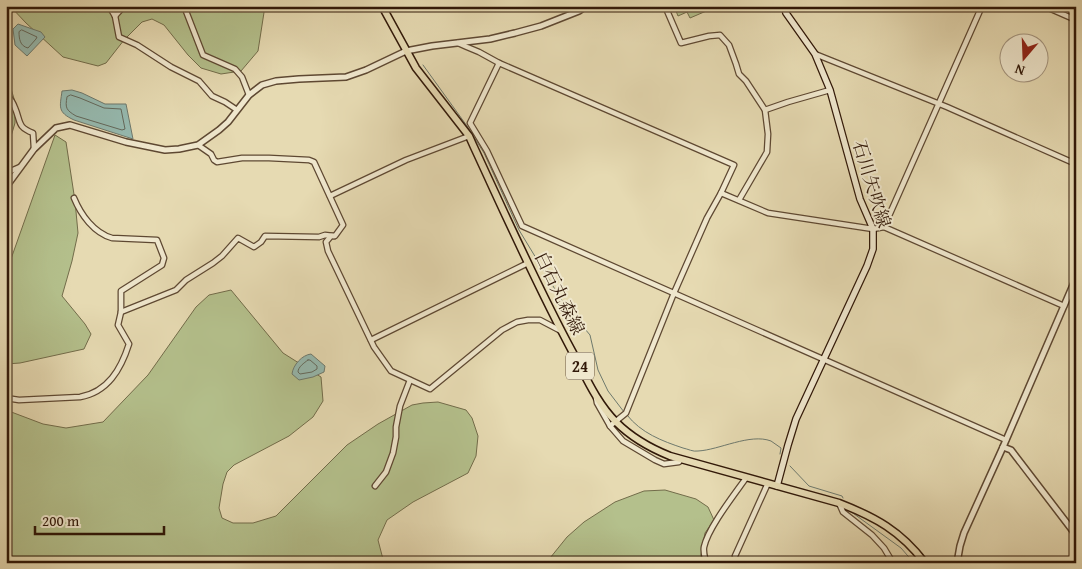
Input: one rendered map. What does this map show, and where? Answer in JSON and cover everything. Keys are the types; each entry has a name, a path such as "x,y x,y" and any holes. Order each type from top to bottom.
{"main road":[{"name":"白石丸森線","path":"382,6 416,68 469,136 562,332 613,424 649,447 680,459 839,503 873,517 894,531 925,563"},
{"name":"石川矢吹線","path":"777,486 796,419 873,249 873,230 860,199 830,90 815,54 786,13 784,6"}],"street":[{"path":"108,6 115,16 119,37 137,45 171,67 199,81 212,96 237,110"},
{"path":"115,16 124,6"},
{"path":"184,6 203,55 236,69 242,76 249,95"},
{"path":"6,187 34,149 56,128 70,125 126,142 164,150 198,145 224,126 249,95 262,85 276,81 346,77 366,70 406,51 490,39 541,26 579,11 586,6"},
{"path":"665,6 681,43 720,35 729,45 739,74 746,81 765,110 768,134 767,152 739,200"},
{"path":"884,227 982,6"},
{"path":"1044,6 1076,20"},
{"path":"458,43 734,166 707,218 624,414 613,424"},
{"path":"815,54 939,104 1076,164"},
{"path":"499,62 470,123 487,152 522,226 1006,440"},
{"path":"765,110 830,90"},
{"path":"6,94 14,104 20,125 24,130 33,133 34,149"},
{"path":"330,196 406,160 469,136"},
{"path":"198,145 211,154 217,162 242,158 311,160 314,162 343,225 335,236 331,236 326,242 328,251 374,347 392,371 430,389 502,330 517,322 540,320 562,332"},
{"path":"6,173 20,167"},
{"path":"721,193 768,213 873,230 884,227 1064,306"},
{"path":"6,398 19,400 80,397 90,395 105,386 121,364 129,344 118,325 121,312 121,291 162,265 164,258 157,240 106,237 88,222 74,198"},
{"path":"121,312 176,290 186,280 222,256 238,238 254,247 262,242 266,236 335,236"},
{"path":"371,340 528,263"},
{"path":"957,563 964,533 1076,278"},
{"path":"376,486 386,472 393,452 400,406 410,380"},
{"path":"1003,447 1011,450 1076,535"},
{"path":"706,563 704,550 706,539 746,478"},
{"path":"735,556 768,483"},
{"path":"839,503 843,512 872,535 884,548 893,563"}],"green space":[{"path":"10,6 265,6 258,51 241,71 221,74 201,68 164,25 152,19 142,22 124,40 106,63 98,66 63,57"},
{"path":"674,6 718,6 690,18 687,12 678,16"},
{"path":"6,72 15,102 15,123 6,153"},
{"path":"55,135 66,142 78,233 62,296 91,334 84,349 20,363 6,364 6,273"},
{"path":"231,290 283,353 321,377 323,401 313,417 289,436 234,465 227,472 219,508 222,518 233,523 253,523 276,516 347,445 378,424 412,405 438,402 466,410 472,418 478,436 476,456 468,473 413,502 387,520 378,540 384,563 6,563 6,410 43,424 66,428 103,422 148,375 196,307 209,295"},
{"path":"665,490 696,499 708,507 714,520 705,533 701,555 702,563 546,563 567,537 584,522 615,502 644,491"}],"water":[{"path":"18,24 41,32 45,37 27,56 15,45 13,29"},
{"path":"72,90 105,104 126,104 133,139 74,120 62,112 60,105 62,91"},
{"path":"311,354 325,366 324,372 299,380 292,374 294,367 301,358"}],"waterway":[{"path":"423,65 484,153 519,230 567,309 590,335 598,370 608,391 624,412"},
{"path":"627,415 652,436 692,451 706,450 744,440 763,439 771,441 781,448 780,454"},
{"path":"790,466 809,486 842,496 843,498"},
{"path":"850,511 901,548 914,563"}]}
